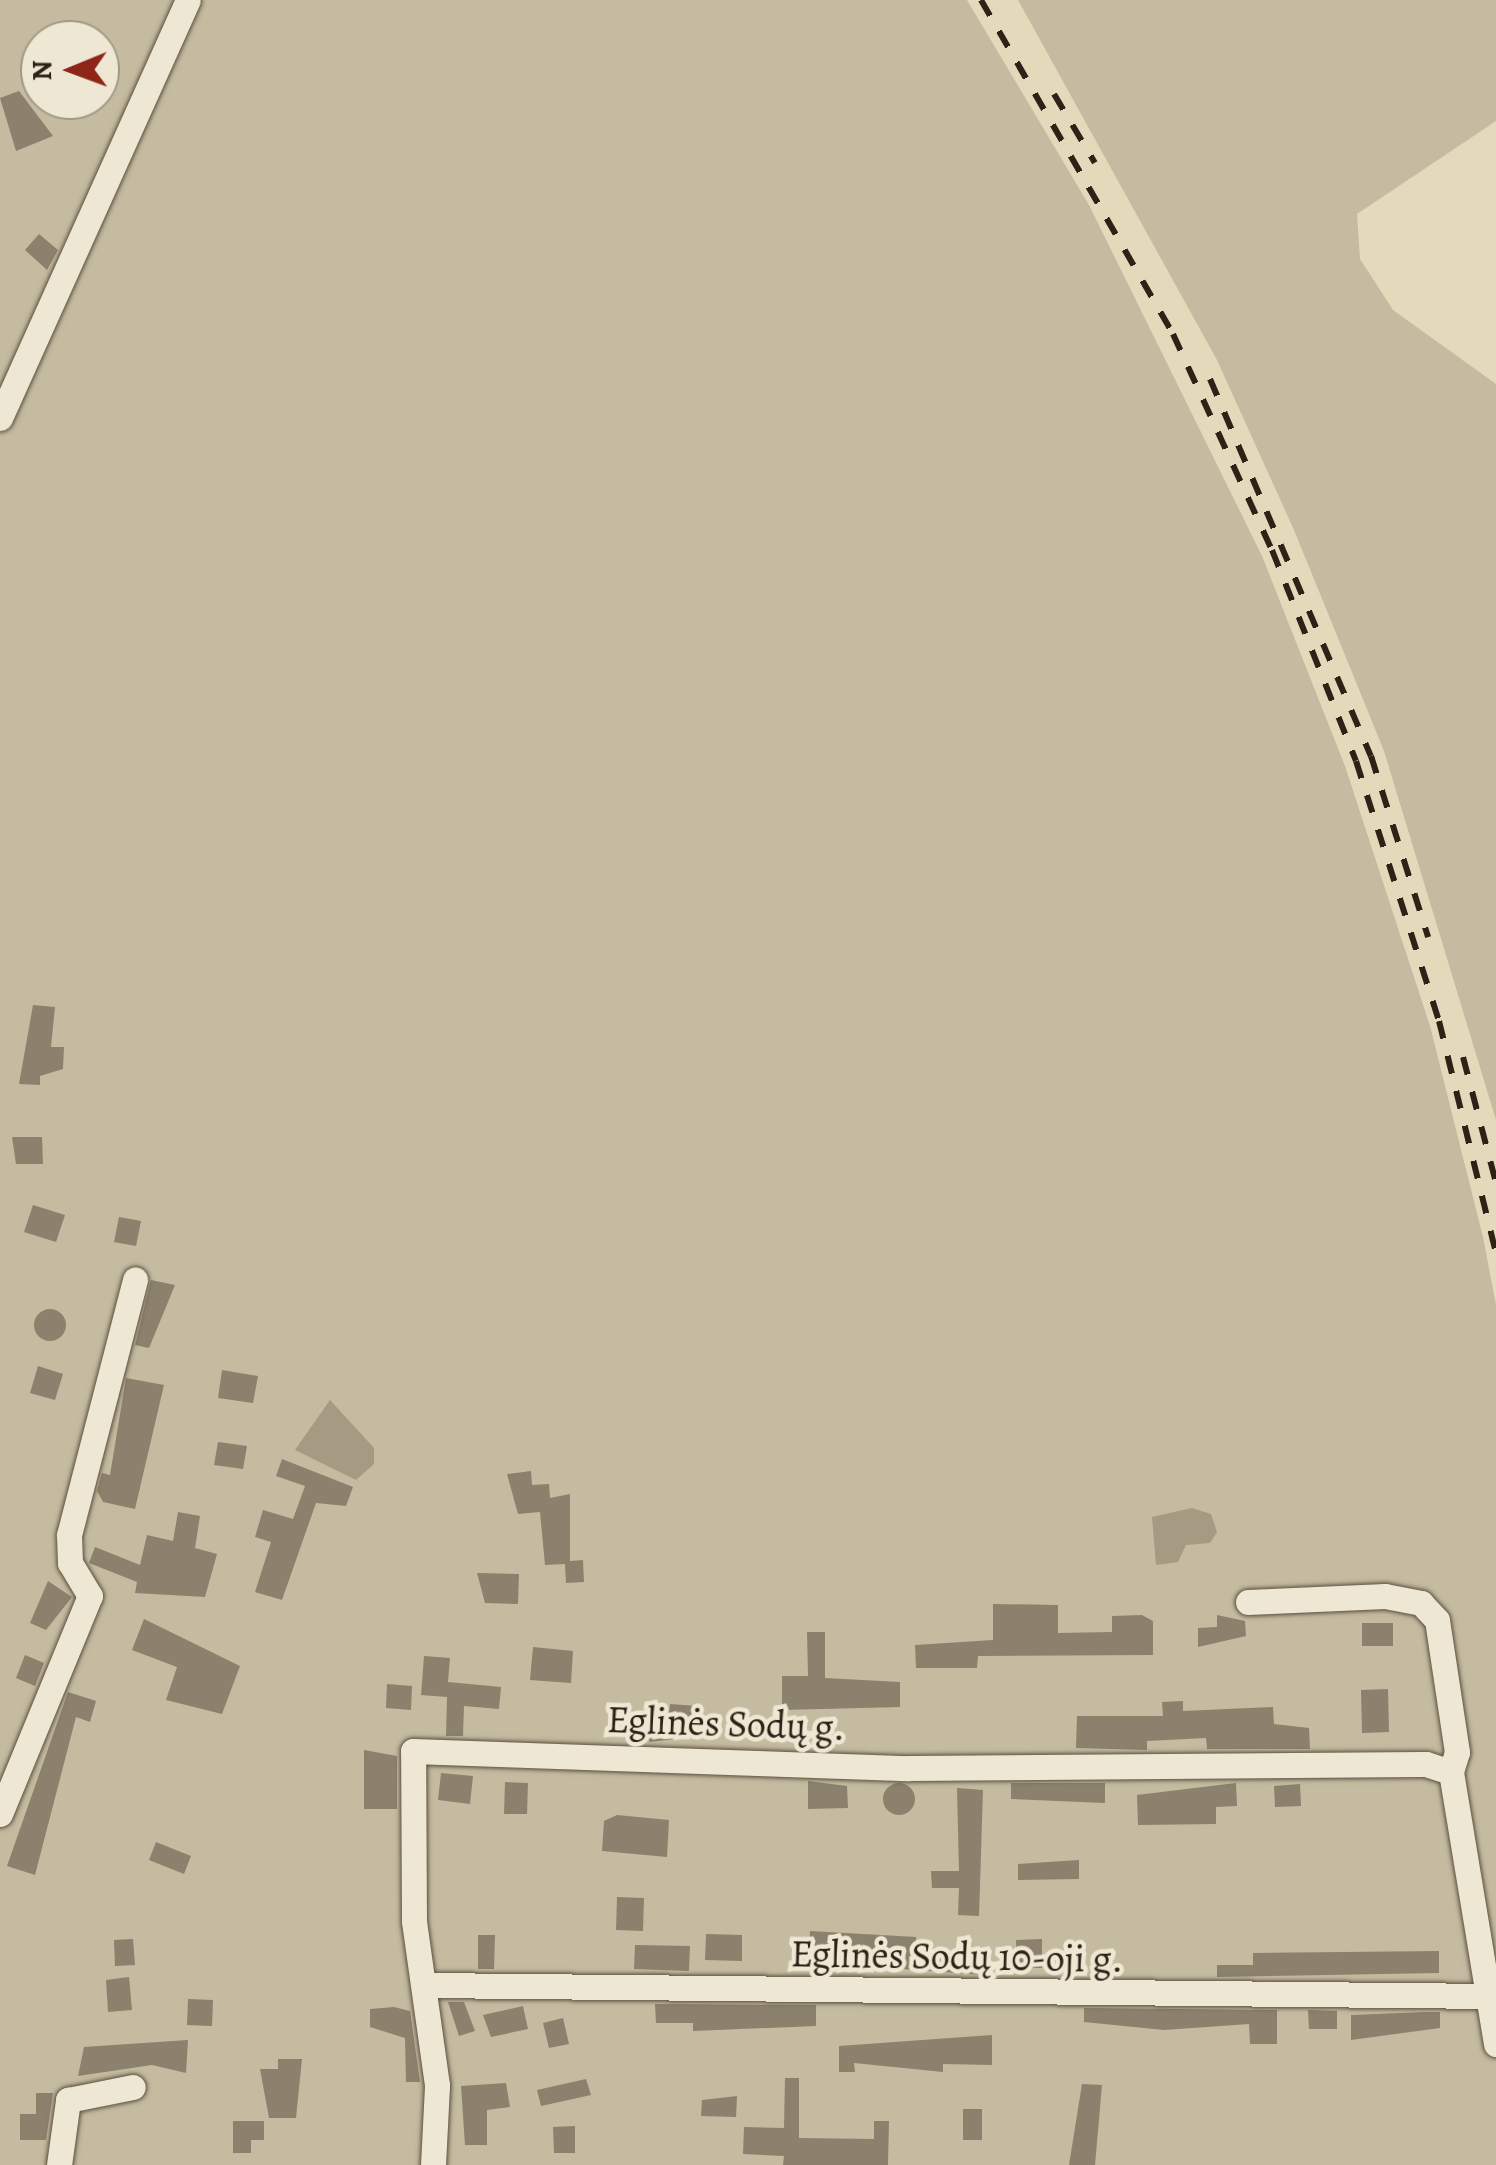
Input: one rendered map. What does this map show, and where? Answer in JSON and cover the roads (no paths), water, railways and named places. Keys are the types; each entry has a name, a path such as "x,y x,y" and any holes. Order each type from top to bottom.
{"street":[{"path":"0,418 188,0"},
{"path":"0,1814 90,1596 70,1563 69,1535 135,1279"},
{"path":"1248,1602 1384,1596 1431,1610 1457,1752 1451,1772 1496,2044"},
{"name":"Eglinės Sodų g.","path":"433,2165 438,2084 411,1871 413,1751 908,1768 1426,1764 1451,1772"},
{"name":"Eglinės Sodų 10-oji g.","path":"425,1985 1487,1996"},
{"path":"59,2165 68,2100 133,2087"}],"railway":[{"path":"981,0 1173,334 1272,550 1356,761 1439,1021 1496,1253"},
{"path":"1054,94 1095,163"},
{"path":"1210,379 1371,756 1428,937"},
{"path":"1463,1057 1496,1183"}]}
